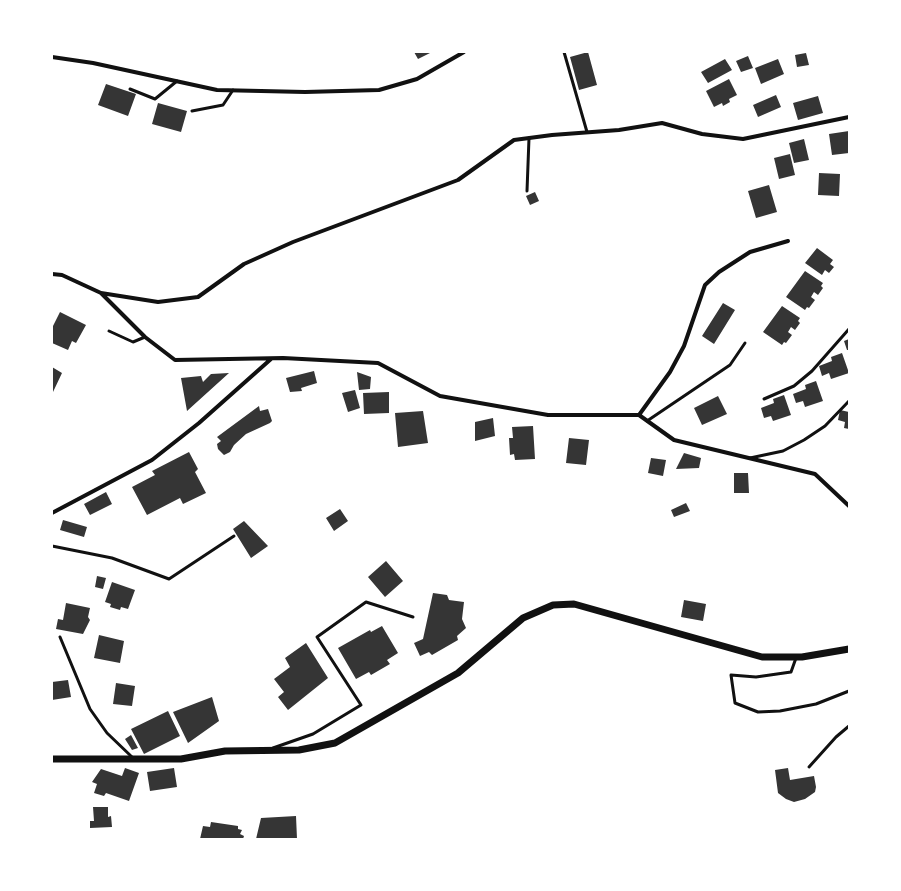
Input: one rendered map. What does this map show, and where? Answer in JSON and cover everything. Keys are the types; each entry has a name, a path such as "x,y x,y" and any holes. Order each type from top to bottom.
{"street":[{"path":"52,57 93,63 217,90 305,92 379,90 417,79 464,52"},
{"path":"52,274 62,275 101,293 158,302 198,297 244,264 307,237 458,180 514,140 619,130 662,123 702,134 743,139 849,117"},
{"path":"639,415 670,372 684,346 705,285 719,272 750,252 788,241"},
{"path":"101,293 145,337 175,360 271,359 378,363 440,396 548,415 639,415 674,440 814,474 849,506"},
{"path":"52,513 152,460 199,423 271,359"},
{"path":"52,759 181,759 225,751 300,750 335,743 458,673 523,618 553,605 574,604 762,657 796,657 849,649"}],"lane":[{"path":"564,52 587,132"},
{"path":"130,89 155,98 177,81"},
{"path":"192,111 223,105 233,90"},
{"path":"527,191 529,138"},
{"path":"764,399 794,386 812,371 849,329"},
{"path":"109,331 133,342 145,337"},
{"path":"647,421 730,365 745,343"},
{"path":"748,458 784,451 804,440 825,426 849,401"},
{"path":"52,546 112,558 169,579 234,536"},
{"path":"264,751 313,734 361,705 318,637 366,602 413,617"},
{"path":"60,637 90,709 107,733 133,759"},
{"path":"796,657 791,672 756,677 731,674 735,703 758,712 780,711 816,704 849,692"},
{"path":"809,767 836,737 849,726"}],"building":[{"path":"414,52 432,52 418,59"},
{"path":"588,52 597,85 579,90 570,57"},
{"path":"806,53 809,65 797,67 795,55"},
{"path":"748,56 753,68 741,72 736,61"},
{"path":"725,59 732,70 708,83 701,72"},
{"path":"778,59 784,74 761,84 755,68"},
{"path":"729,79 737,95 729,99 730,102 723,106 722,103 714,107 706,91"},
{"path":"106,84 136,94 128,116 98,105"},
{"path":"776,95 781,107 758,117 753,105"},
{"path":"818,96 823,113 798,120 793,103"},
{"path":"158,103 187,111 181,132 152,124"},
{"path":"849,131 849,153 832,155 829,134"},
{"path":"804,139 809,160 794,163 789,143"},
{"path":"790,154 795,175 779,179 774,158"},
{"path":"819,173 840,174 839,196 818,195"},
{"path":"769,185 777,212 756,218 748,191"},
{"path":"535,192 539,201 530,205 526,196"},
{"path":"817,248 833,260 830,264 834,267 829,273 825,270 822,275 805,263"},
{"path":"805,271 823,283 821,286 823,288 818,295 814,292 811,297 815,300 809,308 807,307 805,310 786,297"},
{"path":"723,303 735,310 714,344 702,336"},
{"path":"782,306 800,318 798,321 800,323 795,330 791,327 788,332 792,335 786,343 784,342 782,345 763,332"},
{"path":"60,312 86,325 76,343 72,341 68,350 52,343 52,328"},
{"path":"849,339 849,350 847,350 844,341"},
{"path":"842,353 849,373 831,379 829,373 822,376 819,366 832,361 831,357"},
{"path":"52,367 62,373 53,392 52,391"},
{"path":"314,371 317,383 301,388 302,391 290,392 286,378"},
{"path":"357,372 371,377 370,389 359,390"},
{"path":"229,373 187,411 181,378 201,376 203,382 211,374"},
{"path":"816,381 823,401 805,407 803,401 796,403 793,394 806,389 805,385"},
{"path":"355,390 360,408 348,412 342,393"},
{"path":"389,392 389,413 364,414 363,393"},
{"path":"784,395 791,415 773,421 771,416 764,418 761,408 774,403 773,399"},
{"path":"718,396 727,414 702,425 694,408"},
{"path":"259,406 260,411 268,409 272,421 246,434 234,445 230,452 224,455 218,449 217,444 221,441 217,437"},
{"path":"840,410 849,412 849,429 844,428 845,422 838,420"},
{"path":"423,411 428,443 398,447 395,413"},
{"path":"493,418 495,436 475,441 475,422"},
{"path":"533,426 535,459 515,460 514,454 510,455 509,438 513,438 512,427"},
{"path":"569,438 589,440 586,465 566,463"},
{"path":"189,452 198,469 195,472 206,493 183,504 180,498 147,515 132,487 155,475 152,471"},
{"path":"684,453 701,458 699,468 676,469"},
{"path":"651,458 666,460 663,476 648,473"},
{"path":"734,473 748,473 749,493 734,493"},
{"path":"106,492 112,504 90,515 84,504"},
{"path":"686,503 690,511 674,517 671,510"},
{"path":"340,509 348,521 334,531 326,518"},
{"path":"63,520 87,527 84,537 60,530"},
{"path":"244,521 268,546 251,558 233,529"},
{"path":"386,561 403,581 385,597 368,577"},
{"path":"97,576 106,578 103,589 95,587"},
{"path":"112,582 135,590 128,609 121,607 120,610 110,607 111,604 105,602"},
{"path":"433,593 447,595 449,600 464,602 462,619 466,628 457,636 458,640 432,655 429,652 420,656 414,643 423,639"},
{"path":"684,600 706,604 703,621 681,617"},
{"path":"66,603 90,608 88,617 90,620 83,634 56,629 58,619 63,620"},
{"path":"382,626 398,653 387,660 390,664 371,675 369,672 356,679 338,648 370,630 371,632"},
{"path":"99,635 124,641 120,663 94,658"},
{"path":"306,643 328,678 288,710 278,697 284,692 274,679 290,667 285,658"},
{"path":"68,680 71,697 52,700 52,682"},
{"path":"116,683 135,686 132,706 113,704"},
{"path":"212,697 219,721 188,743 173,712"},
{"path":"168,711 180,736 144,754 131,729"},
{"path":"131,735 138,748 132,750 125,739"},
{"path":"125,768 139,773 129,801 106,793 104,796 94,793 97,784 92,782 101,769 122,776"},
{"path":"174,768 177,787 150,791 147,772"},
{"path":"788,768 790,780 814,776 816,787 815,792 805,799 794,802 786,799 778,793 775,770"},
{"path":"93,807 108,807 108,817 111,816 112,827 90,828 90,821 94,821"},
{"path":"296,816 297,839 256,839 261,818"},
{"path":"211,822 238,826 238,829 242,830 240,834 244,836 243,839 200,839 203,826 210,827"}]}
